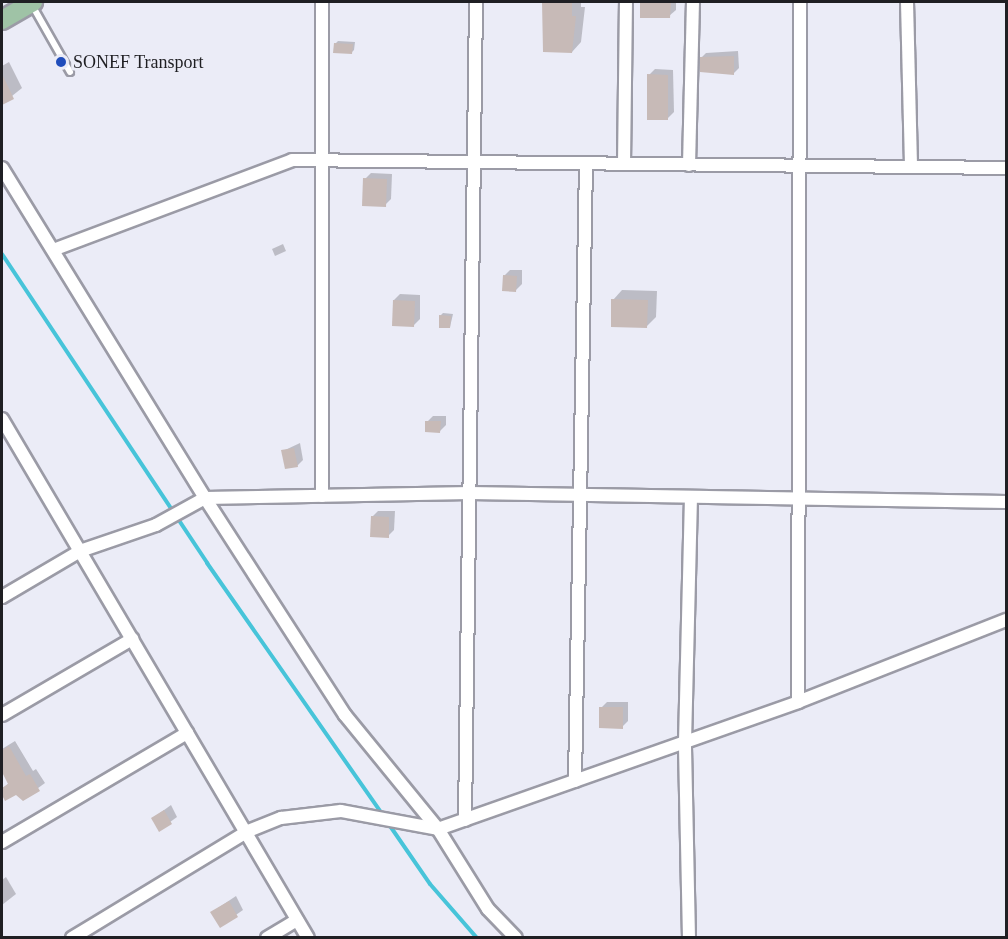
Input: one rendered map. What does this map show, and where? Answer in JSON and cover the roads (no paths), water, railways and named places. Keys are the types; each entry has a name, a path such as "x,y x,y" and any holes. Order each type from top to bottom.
{"main road":[{"path":"2,20 31,2"}],"street":[{"path":"322,2 322,496"},
{"path":"465,819 476,2"},
{"path":"624,164 626,2"},
{"path":"689,165 693,2"},
{"path":"798,702 796,499 800,2"},
{"path":"907,2 911,167"},
{"path":"53,250 292,160 1006,168"},
{"path":"575,781 586,164"},
{"path":"2,168 205,498 345,714 438,829 488,909 516,938"},
{"path":"2,419 308,938"},
{"path":"2,597 80,551 156,525 205,498 470,493 1006,502"},
{"path":"689,938 685,742 691,497"},
{"path":"72,938 246,832 281,818 341,811 438,829 798,702 1006,620"},
{"path":"2,715 132,639"},
{"path":"2,843 187,733"},
{"path":"267,938 297,920"}],"lane":[{"path":"31,2 70,72"}],"waterway":[{"path":"2,254 207,563 382,814"},
{"path":"388,823 430,884 477,938"}],"place":[{"name":"SONEF Transport","path":"61,62"}]}
